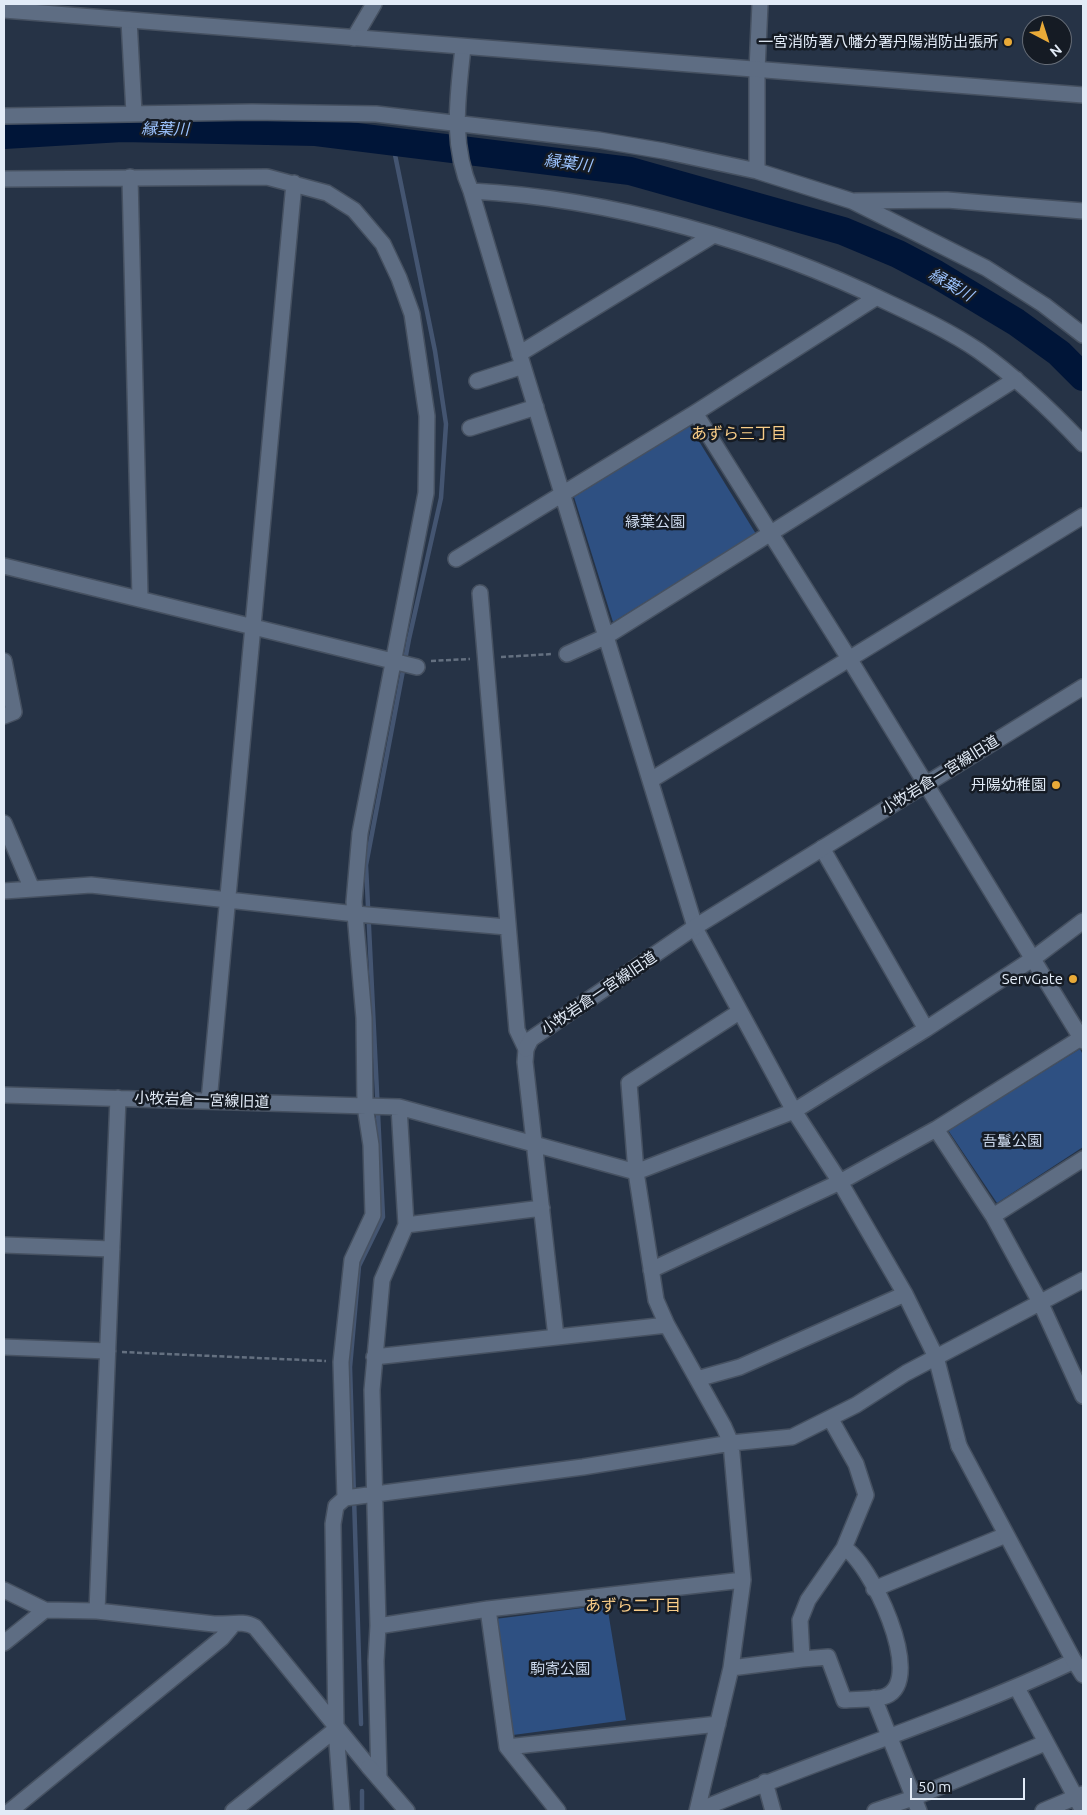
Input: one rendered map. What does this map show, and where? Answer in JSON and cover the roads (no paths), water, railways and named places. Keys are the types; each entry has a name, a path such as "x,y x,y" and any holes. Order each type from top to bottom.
{"street":[{"path":"354,38 374,4"},
{"path":"757,171 757,70 760,4"},
{"path":"4,10 1083,95"},
{"path":"129,20 134,113"},
{"path":"463,46 456,124 464,173 472,191 521,360 564,494 695,927 739,1012 794,1111 840,1182 905,1294 936,1357 959,1446 1006,1535 1078,1658 1083,1674"},
{"path":"4,116 134,113 376,114 608,142 757,171 852,202 986,268 1044,305 1083,336"},
{"path":"130,177 140,597"},
{"path":"4,179 267,177 294,183 327,194 354,210 383,244 399,278 412,314 427,416 426,493 395,662 360,834 354,902 364,915 364,1018 373,1215 352,1260 341,1362 346,1498"},
{"path":"209,1101 226,901 254,625 294,183"},
{"path":"472,191 518,193 589,205 712,236 822,273 930,322 970,346 1016,380 1052,411 1083,444"},
{"path":"852,202 947,200 1083,211"},
{"path":"477,380 521,360 712,236"},
{"path":"456,559 564,494 877,297"},
{"path":"567,654 607,636 1016,380"},
{"path":"470,428 536,407"},
{"path":"651,1270 840,1182 936,1129 1082,1040 1034,958 850,660 694,413"},
{"path":"651,780 1083,516"},
{"path":"4,566 140,597 416,667"},
{"path":"480,593 517,1030 526,1049 525,1062 556,1337"},
{"path":"4,660 14,712 4,716"},
{"name":"小牧岩倉一宮線旧道","path":"526,1049 531,1039 695,927 1083,687"},
{"path":"4,823 32,889"},
{"path":"822,848 926,1029"},
{"path":"4,891 90,885 364,915 507,927"},
{"path":"636,1172 794,1111 926,1029 1034,958 1083,921"},
{"path":"697,1811 731,1668 743,1580 731,1443 724,1427 666,1325 656,1300 636,1172 629,1083 739,1012"},
{"name":"小牧岩倉一宮線旧道","path":"4,1094 394,1107 535,1142 636,1172"},
{"path":"97,1611 104,1400 108,1351 118,1098"},
{"path":"374,1773 378,1626 370,1495 372,1390 382,1280 406,1225 394,1107"},
{"path":"936,1129 992,1216 1041,1304 1083,1396"},
{"path":"992,1216 1083,1159"},
{"path":"406,1225 542,1208"},
{"path":"4,1245 112,1249"},
{"path":"342,1811 336,1729 333,1524 336,1506 346,1498 582,1467 731,1443 792,1436 856,1405 906,1372 1041,1304 1083,1280"},
{"path":"697,1379 740,1367 905,1294"},
{"path":"374,1357 666,1325"},
{"path":"4,1347 108,1351"},
{"path":"802,1659 800,1620 805,1606 844,1548 866,1495 856,1464 830,1418"},
{"path":"874,1589 1006,1535"},
{"path":"731,1668 828,1657 844,1700 887,1696 896,1688 902,1672 900,1650 893,1628 866,1572 852,1552 844,1548"},
{"path":"378,1626 488,1609 743,1580"},
{"path":"4,1590 45,1610 97,1611 233,1625 242,1622 255,1627 336,1729 407,1811"},
{"path":"488,1609 507,1747 558,1811"},
{"path":"4,1643 45,1610"},
{"path":"10,1811 222,1638 233,1625"},
{"path":"697,1811 765,1782 1017,1688 1078,1658"},
{"path":"1017,1688 1045,1743 1081,1801 1043,1811"},
{"path":"874,1698 916,1805"},
{"path":"507,1747 718,1724"},
{"path":"233,1811 336,1729"},
{"path":"875,1811 916,1805 1045,1743"},
{"path":"765,1782 773,1811"}],"waterway":[{"name":"縁葉川","path":"4,135 122,128 316,132 630,171 843,231 898,254 936,274 1016,322 1059,353 1083,377"},
{"path":"361,1724 350,1367 359,1266 383,1217 366,865 409,639 441,498 446,424 435,351 392,140"},
{"path":"362,1791 362,1811"}],"place":[{"name":"一宮消防署八幡分署丹陽消防出張所","path":"1008,42"},
{"name":"丹陽幼稚園","path":"1056,785"},
{"name":"ServGate","path":"1073,979"}],"district":[{"name":"あずら三丁目","path":"739,434"},
{"name":"あずら二丁目","path":"633,1606"}],"park label":[{"name":"縁葉公園","path":"655,522"},
{"name":"吾鬘公園","path":"1012,1141"},
{"name":"駒寄公園","path":"560,1669"}]}
